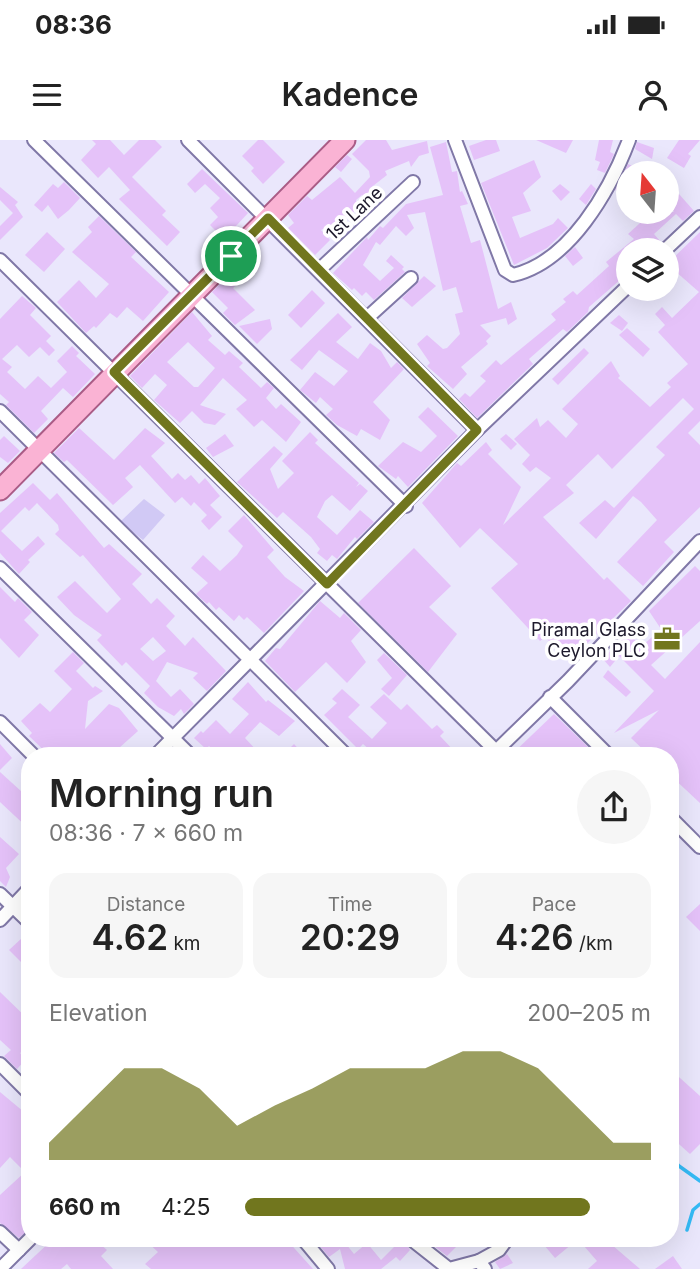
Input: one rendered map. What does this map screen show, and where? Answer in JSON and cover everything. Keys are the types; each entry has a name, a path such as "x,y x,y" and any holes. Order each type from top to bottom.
{"main road":[{"path":"0,490 345,140"}],"street":[{"path":"34,140 406,506"},
{"path":"188,140 477,430"},
{"path":"455,140 505,270 513,275 543,263 578,228 601,201 629,140"},
{"name":"1st Lane","path":"319,270 413,182"},
{"path":"678,238 700,217"},
{"path":"0,260 487,747"},
{"path":"367,318 411,278"},
{"path":"164,747 406,506 477,430 616,297"},
{"path":"0,411 339,747"},
{"path":"499,747 700,541"},
{"path":"0,568 182,747"},
{"path":"550,697 600,747"},
{"path":"0,722 25,747"},
{"path":"679,826 700,847"},
{"path":"0,894 21,914"},
{"path":"0,920 21,898"},
{"path":"0,1065 21,1085"},
{"path":"0,1232 19,1250"},
{"path":"7,1267 22,1247"},
{"path":"310,1247 328,1269"},
{"path":"421,1247 449,1269 482,1265 501,1247"}],"shaded area":[{"path":"144,499 165,515 143,540 120,522"}],"building":[{"path":"92,140 110,140 124,155 139,140 155,140 162,147 132,177 166,211 162,215 180,232 167,246 119,199 130,190 109,167 98,178 81,160 96,144"},
{"path":"258,140 263,140 285,162 263,184 251,171 254,168 242,156"},
{"path":"366,140 386,140 392,150 427,141 429,153 419,156 411,167 409,161 385,171 387,175 369,189 380,198 374,205 362,195 356,200 359,209 321,230 330,240 315,255 288,228 294,223 288,215 307,196 312,200 340,177 355,193 370,177 369,171 352,154"},
{"path":"486,140 496,140 500,151 474,160 469,146"},
{"path":"536,140 573,140 566,153"},
{"path":"599,140 613,140 610,152 614,154 605,173 597,170 600,162 595,160"},
{"path":"679,140 700,140 688,154 691,156 684,168 679,165 679,161 667,158"},
{"path":"446,142 452,172 457,171 460,192 462,191 468,204 460,206 471,243 480,240 498,309 511,302 517,319 508,325 506,318 480,325 491,336 486,341 488,344 461,367 467,374 453,389 427,366 430,363 417,344 427,335 443,349 447,348 460,334 455,314 463,312 456,287 443,291 425,212 407,215 414,228 406,236 396,226 380,245 376,242 363,265 380,281 394,268 386,261 391,255 404,267 402,269 405,272 374,300 366,292 362,296 354,288 352,290 333,273 367,237 368,240 380,226 383,228 406,204 443,195 430,147"},
{"path":"637,142 654,148 652,159 635,149"},
{"path":"347,155 352,159 341,172 335,167"},
{"path":"534,160 541,177 523,193 531,211 512,217 520,238 553,224 558,218 568,228 547,248 514,265 481,183"},
{"path":"202,169 248,213 224,239 210,225 218,217 210,208 220,198 205,184 195,193 187,184"},
{"path":"64,182 80,198 58,219 48,205 42,212 34,205 53,184 58,188"},
{"path":"560,184 570,192 561,201 552,191"},
{"path":"591,184 596,189 586,205 579,199"},
{"path":"0,187 18,202 15,205 23,217 0,240 0,226 13,213 0,200"},
{"path":"679,194 694,211 683,221 679,217"},
{"path":"99,216 136,252 131,257 169,292 143,321 127,307 117,318 110,313 96,328 94,326 86,333 57,302 79,280 96,298 109,284 72,252 92,232 88,227"},
{"path":"639,224 665,224 654,234 657,238 633,238 628,234"},
{"path":"47,232 65,249 44,272 25,255"},
{"path":"700,232 700,421 688,433 700,445 700,507 664,542 674,552 643,586 617,562 657,520 641,502 633,496 596,539 579,523 605,500 614,508 665,455 656,447 694,409 683,398 612,469 598,454 566,485 574,493 543,517 604,580 607,577 631,601 569,661 545,637 540,641 491,588 518,564 480,528 460,548 422,503 457,463 461,466 486,442 492,450 488,454 521,487 503,525 551,478 536,467 530,472 522,464 530,455 514,439 537,418 540,427 548,420 566,438 578,424 562,409 611,361 620,376 618,378 650,407 671,387 667,383 688,364 658,332 665,325 655,314 662,307 672,318 699,292 679,274 679,252"},
{"path":"575,247 583,258 573,266 565,256"},
{"path":"616,254 616,283 589,307 588,312 567,332 563,329 529,359 533,364 477,418 459,399 465,393 470,397 486,381 480,376 496,360 501,365 556,320 551,314 566,302 563,299 573,291 577,295 609,266 606,262"},
{"path":"237,267 246,276 233,288 255,310 235,325 223,313 228,308 212,292"},
{"path":"424,276 436,286 412,307 402,298"},
{"path":"312,290 325,303 301,328 288,315"},
{"path":"22,296 36,308 30,315 51,336 46,341 55,350 49,356 40,347 29,357 17,345 2,359 12,367 7,372 25,389 38,376 51,388 67,372 57,361 72,346 79,353 76,356 95,374 73,397 63,388 41,411 48,419 34,433 6,405 9,402 0,394 0,319"},
{"path":"192,312 212,336 208,340 225,355 229,351 243,363 239,367 261,388 267,382 274,388 266,398 276,409 281,404 301,422 286,442 262,420 254,427 236,409 247,400 223,378 200,405 226,414 215,425 204,423 192,411 180,423 154,400 167,385 155,374 142,388 130,376","holes":["188,342 215,368 198,387 194,387 167,362"]},
{"path":"338,313 352,327 336,342 358,359 370,343 381,351 391,368 397,362 404,369 373,402 390,420 380,440 361,429 357,436 337,425 326,415 333,409 320,397 316,403 300,390 315,372 334,386 348,371 319,350 302,370 290,360"},
{"path":"619,315 628,323 622,331 610,323"},
{"path":"270,319 272,329 257,344 239,326"},
{"path":"627,328 650,349 643,357 619,335"},
{"path":"584,348 589,353 558,385 552,379"},
{"path":"428,407 458,436 408,487 398,476 396,479 378,466 403,442 421,452 437,436 418,417"},
{"path":"79,428 114,460 145,428 165,443 151,456 172,479 178,473 185,480 191,475 199,484 205,478 220,496 210,505 222,517 209,530 201,521 207,515 194,502 191,506 182,497 175,503 140,465 125,478 133,487 113,505 67,460 64,462 54,453"},
{"path":"310,432 318,440 315,443 359,483 356,487 360,484 368,491 350,511 332,495 325,501 317,517 337,535 360,510 374,522 357,539 355,537 337,559 332,555 327,561 317,553 320,549 311,537 283,512 277,518 237,482 274,446 283,454 270,469 278,489 294,473 282,461"},
{"path":"225,434 234,446 213,457 206,448"},
{"path":"506,434 517,444 511,450 500,439"},
{"path":"4,436 20,451 8,463 0,457 0,440"},
{"path":"33,483 50,500 57,493 104,548 109,544 142,574 132,584 151,604 157,598 175,616 166,626 185,646 193,637 226,671 207,691 193,678 198,673 167,662 156,681 171,697 180,689 194,704 184,714 181,709 174,716 158,707 144,693 150,686 126,662 122,666 97,640 102,635 74,615 57,597 75,581 107,613 121,599 83,555 80,557 55,534 59,530 58,525 37,503 29,511 25,507 1,531 22,551 38,536 45,544 28,560 30,562 19,574 0,553 0,513","holes":["153,637 166,651 153,661 140,649"]},
{"path":"244,515 274,550 267,557 285,577 304,591 264,633 247,617 244,620 239,615 234,621 219,607 216,610 209,602 207,604 196,594 208,583 191,568 203,555 220,571 237,555 243,546 228,531"},
{"path":"414,548 451,586 429,607 457,634 428,672 358,603"},
{"path":"695,566 700,571 700,621 651,665 665,679 700,642 700,803 679,783 679,747 640,747 631,738 659,710 614,733 654,691 619,656 610,667 603,659 627,633 642,646 661,629 649,611"},
{"path":"0,587 15,602 18,598 32,612 24,620 39,635 19,658 0,638"},
{"path":"320,601 340,618 344,613 361,630 351,641 366,662 347,683 326,662 295,692 265,661 276,648 280,649"},
{"path":"73,652 84,663 76,671 93,688 95,686 103,691 88,701 85,729 109,704 119,708 138,731 120,747 41,747 29,736 32,733 21,721 40,703 50,712 72,689 54,671"},
{"path":"384,653 407,675 389,696 381,689 392,678 377,660"},
{"path":"608,670 631,692 626,697 603,677"},
{"path":"248,682 266,702 268,700 295,721 279,736 260,722 245,738 254,747 204,747 194,738 216,720 230,734 249,714 232,699"},
{"path":"342,689 360,705 348,717 372,739 387,723 370,707 384,694 401,710 407,704 432,729 437,725 444,732 440,736 450,747 366,747 363,744 356,747 324,715 337,703 332,699"},
{"path":"554,714 588,747 519,747"},
{"path":"0,744 12,758 0,770"},
{"path":"0,772 21,791 21,822 0,802"},
{"path":"0,837 19,854 6,868 10,877 6,887 0,881"},
{"path":"700,904 700,931 686,917"},
{"path":"21,939 21,962 9,950"},
{"path":"0,992 21,1012 21,1065 17,1069 4,1056 11,1050 0,1040"},
{"path":"679,1077 700,1096 700,1144 690,1154 679,1144"},
{"path":"0,1092 21,1110 21,1168 10,1157 0,1168"},
{"path":"21,1176 19,1238 0,1223 0,1195"},
{"path":"44,1247 103,1247 107,1250 101,1256 113,1269 71,1269 67,1264 61,1269 21,1269"},
{"path":"153,1247 293,1247 313,1269 151,1269 145,1264 158,1252"},
{"path":"321,1247 348,1247 354,1254 362,1247 370,1247 381,1260 394,1247 408,1247 410,1250 400,1261 396,1257 381,1269 345,1269 340,1249 329,1257"},
{"path":"435,1247 456,1247 447,1256"},
{"path":"546,1247 568,1247 555,1258"},
{"path":"585,1247 614,1247 640,1269 588,1269 597,1261"},
{"path":"507,1254 513,1263 500,1269 495,1262"},
{"path":"673,1256 682,1269 655,1269"}],"waterway":[{"path":"679,1166 700,1181"},
{"path":"687,1230 693,1210 700,1204"}],"place":[{"name":"Piramal Glass Ceylon PLC","path":"667,639"}],"route":[{"path":"268,218 477,430 406,506 327,584 114,372 231,256 268,218"}]}
